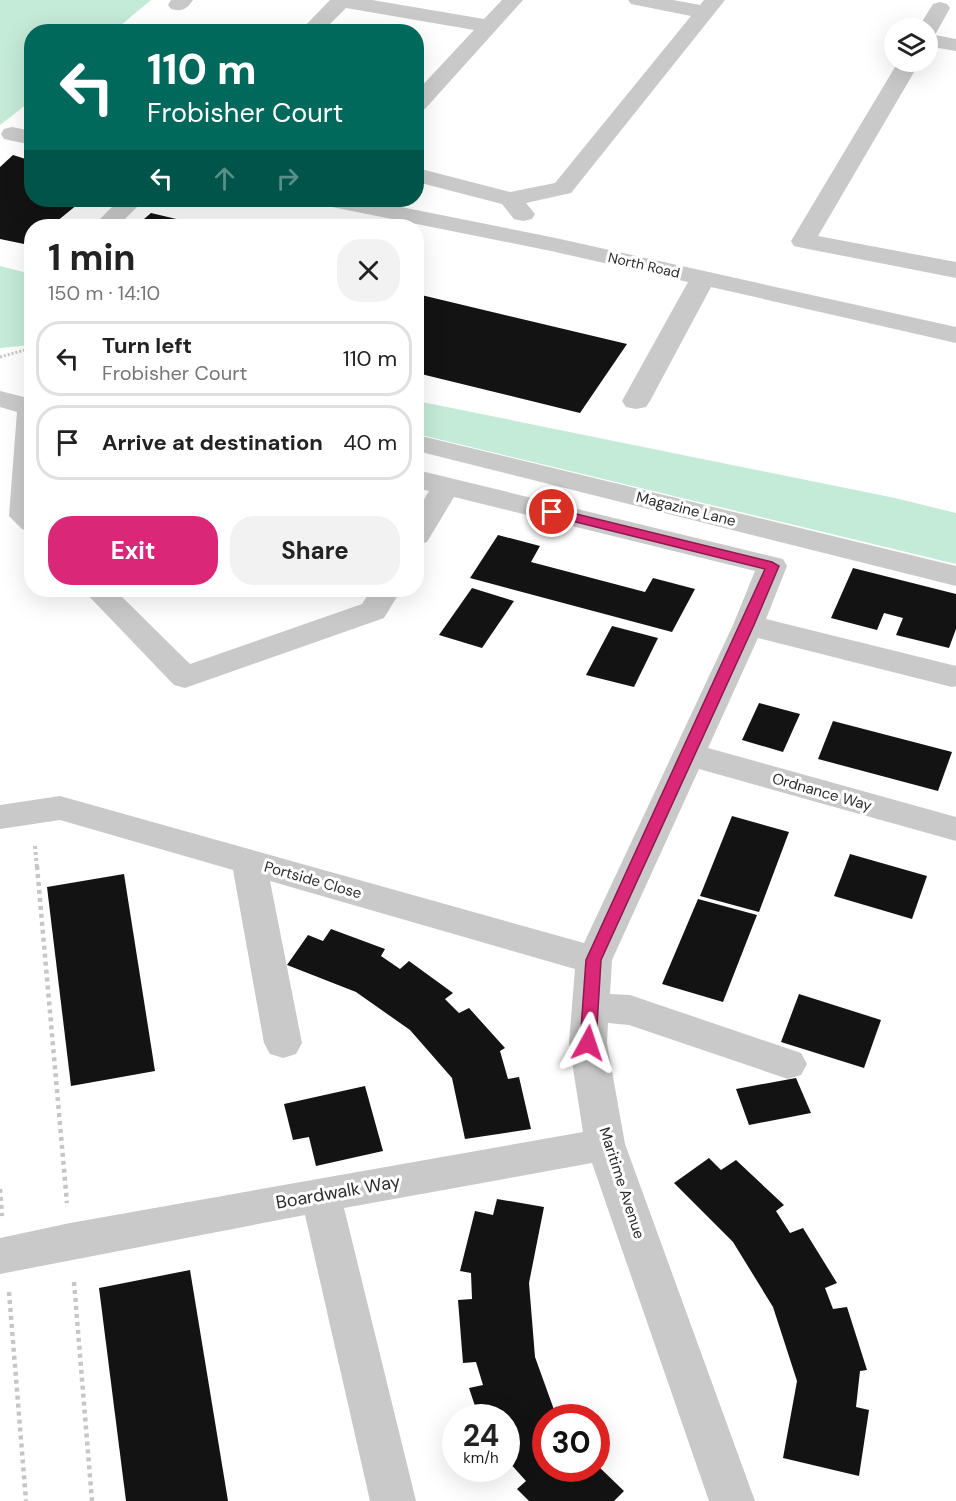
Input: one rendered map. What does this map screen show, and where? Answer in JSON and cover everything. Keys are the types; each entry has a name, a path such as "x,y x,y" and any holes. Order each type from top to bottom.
{"street":[{"path":"424,96 513,0"},
{"path":"638,0 710,6"},
{"path":"318,24 342,1 489,26"},
{"path":"424,177 510,199 562,188 710,6"},
{"path":"934,18 940,8"},
{"path":"938,42 956,45"},
{"path":"903,72 803,241 956,270"},
{"path":"510,199 550,244"},
{"path":"112,219 125,207"},
{"name":"North Road","path":"367,207 550,244 956,334"},
{"path":"636,401 703,278"},
{"path":"0,399 24,405"},
{"name":"Magazine Lane","path":"424,445 956,576"},
{"path":"424,481 446,486 424,524"},
{"name":"Maritime Avenue","path":"446,486 772,566 748,625 594,960 588,1043 605,1144 732,1501"},
{"path":"105,597 185,677 373,611 382,597"},
{"path":"748,625 952,676"},
{"name":"Ordnance Way","path":"688,754 956,829"},
{"name":"Portside Close","path":"16,815 60,808 594,960"},
{"path":"249,862 283,1043"},
{"path":"591,1007 630,1010 788,1064"},
{"name":"Boardwalk Way","path":"3,1255 605,1144"},
{"path":"321,1196 393,1501"}],"path":[{"path":"0,357 24,350"},
{"path":"16,815 70,1241 92,1501"},
{"path":"0,1189 3,1255 26,1501"}],"shaded area":[{"path":"0,0 151,0 122,24 24,24 24,106 0,125"},
{"path":"0,266 24,272 24,346 0,348"},
{"path":"424,402 895,498 956,513 956,564 424,436"}],"building":[{"path":"13,155 24,158 24,207 74,207 60,219 24,219 24,244 0,239 0,167"},
{"path":"151,213 176,219 144,219"},
{"path":"424,296 627,344 580,413 424,375"},
{"path":"498,535 540,546 531,562 645,592 653,578 695,589 672,632 470,578"},
{"path":"853,568 956,594 956,629 949,648 896,635 903,618 884,613 877,630 831,618"},
{"path":"472,588 514,601 482,648 439,635"},
{"path":"612,626 658,638 634,687 586,675"},
{"path":"759,703 800,714 783,752 742,740"},
{"path":"833,721 952,752 938,791 818,759"},
{"path":"732,816 789,832 759,912 700,896"},
{"path":"850,854 927,876 912,919 834,896"},
{"path":"124,874 155,1071 71,1086 47,887"},
{"path":"698,899 757,915 723,1002 662,984"},
{"path":"331,929 385,949 381,956 400,969 409,961 453,993 445,999 459,1013 469,1008 505,1048 500,1051 508,1079 519,1077 531,1129 465,1139 452,1078 410,1030 356,992 287,965 308,935 323,941"},
{"path":"799,994 881,1020 864,1068 781,1042"},
{"path":"796,1078 811,1113 749,1125 736,1089"},
{"path":"365,1086 383,1151 316,1166 309,1137 293,1140 284,1104"},
{"path":"709,1158 721,1170 736,1160 784,1205 776,1211 790,1233 803,1228 837,1283 825,1288 833,1309 847,1307 867,1370 860,1371 856,1407 869,1410 859,1476 783,1458 797,1381 773,1307 733,1242 674,1183"},
{"path":"497,1199 544,1207 529,1283 535,1357 552,1404 532,1404 532,1482 610,1482 610,1478 624,1491 614,1501 529,1501 517,1489 526,1481 520,1474 520,1404 474,1404 469,1388 483,1385 476,1362 463,1363 458,1300 472,1299 471,1273 460,1271 475,1211 493,1215"},
{"path":"190,1270 228,1501 126,1501 99,1288"}],"route":[{"path":"552,512 772,566 748,625 594,960 588,1043"}]}
